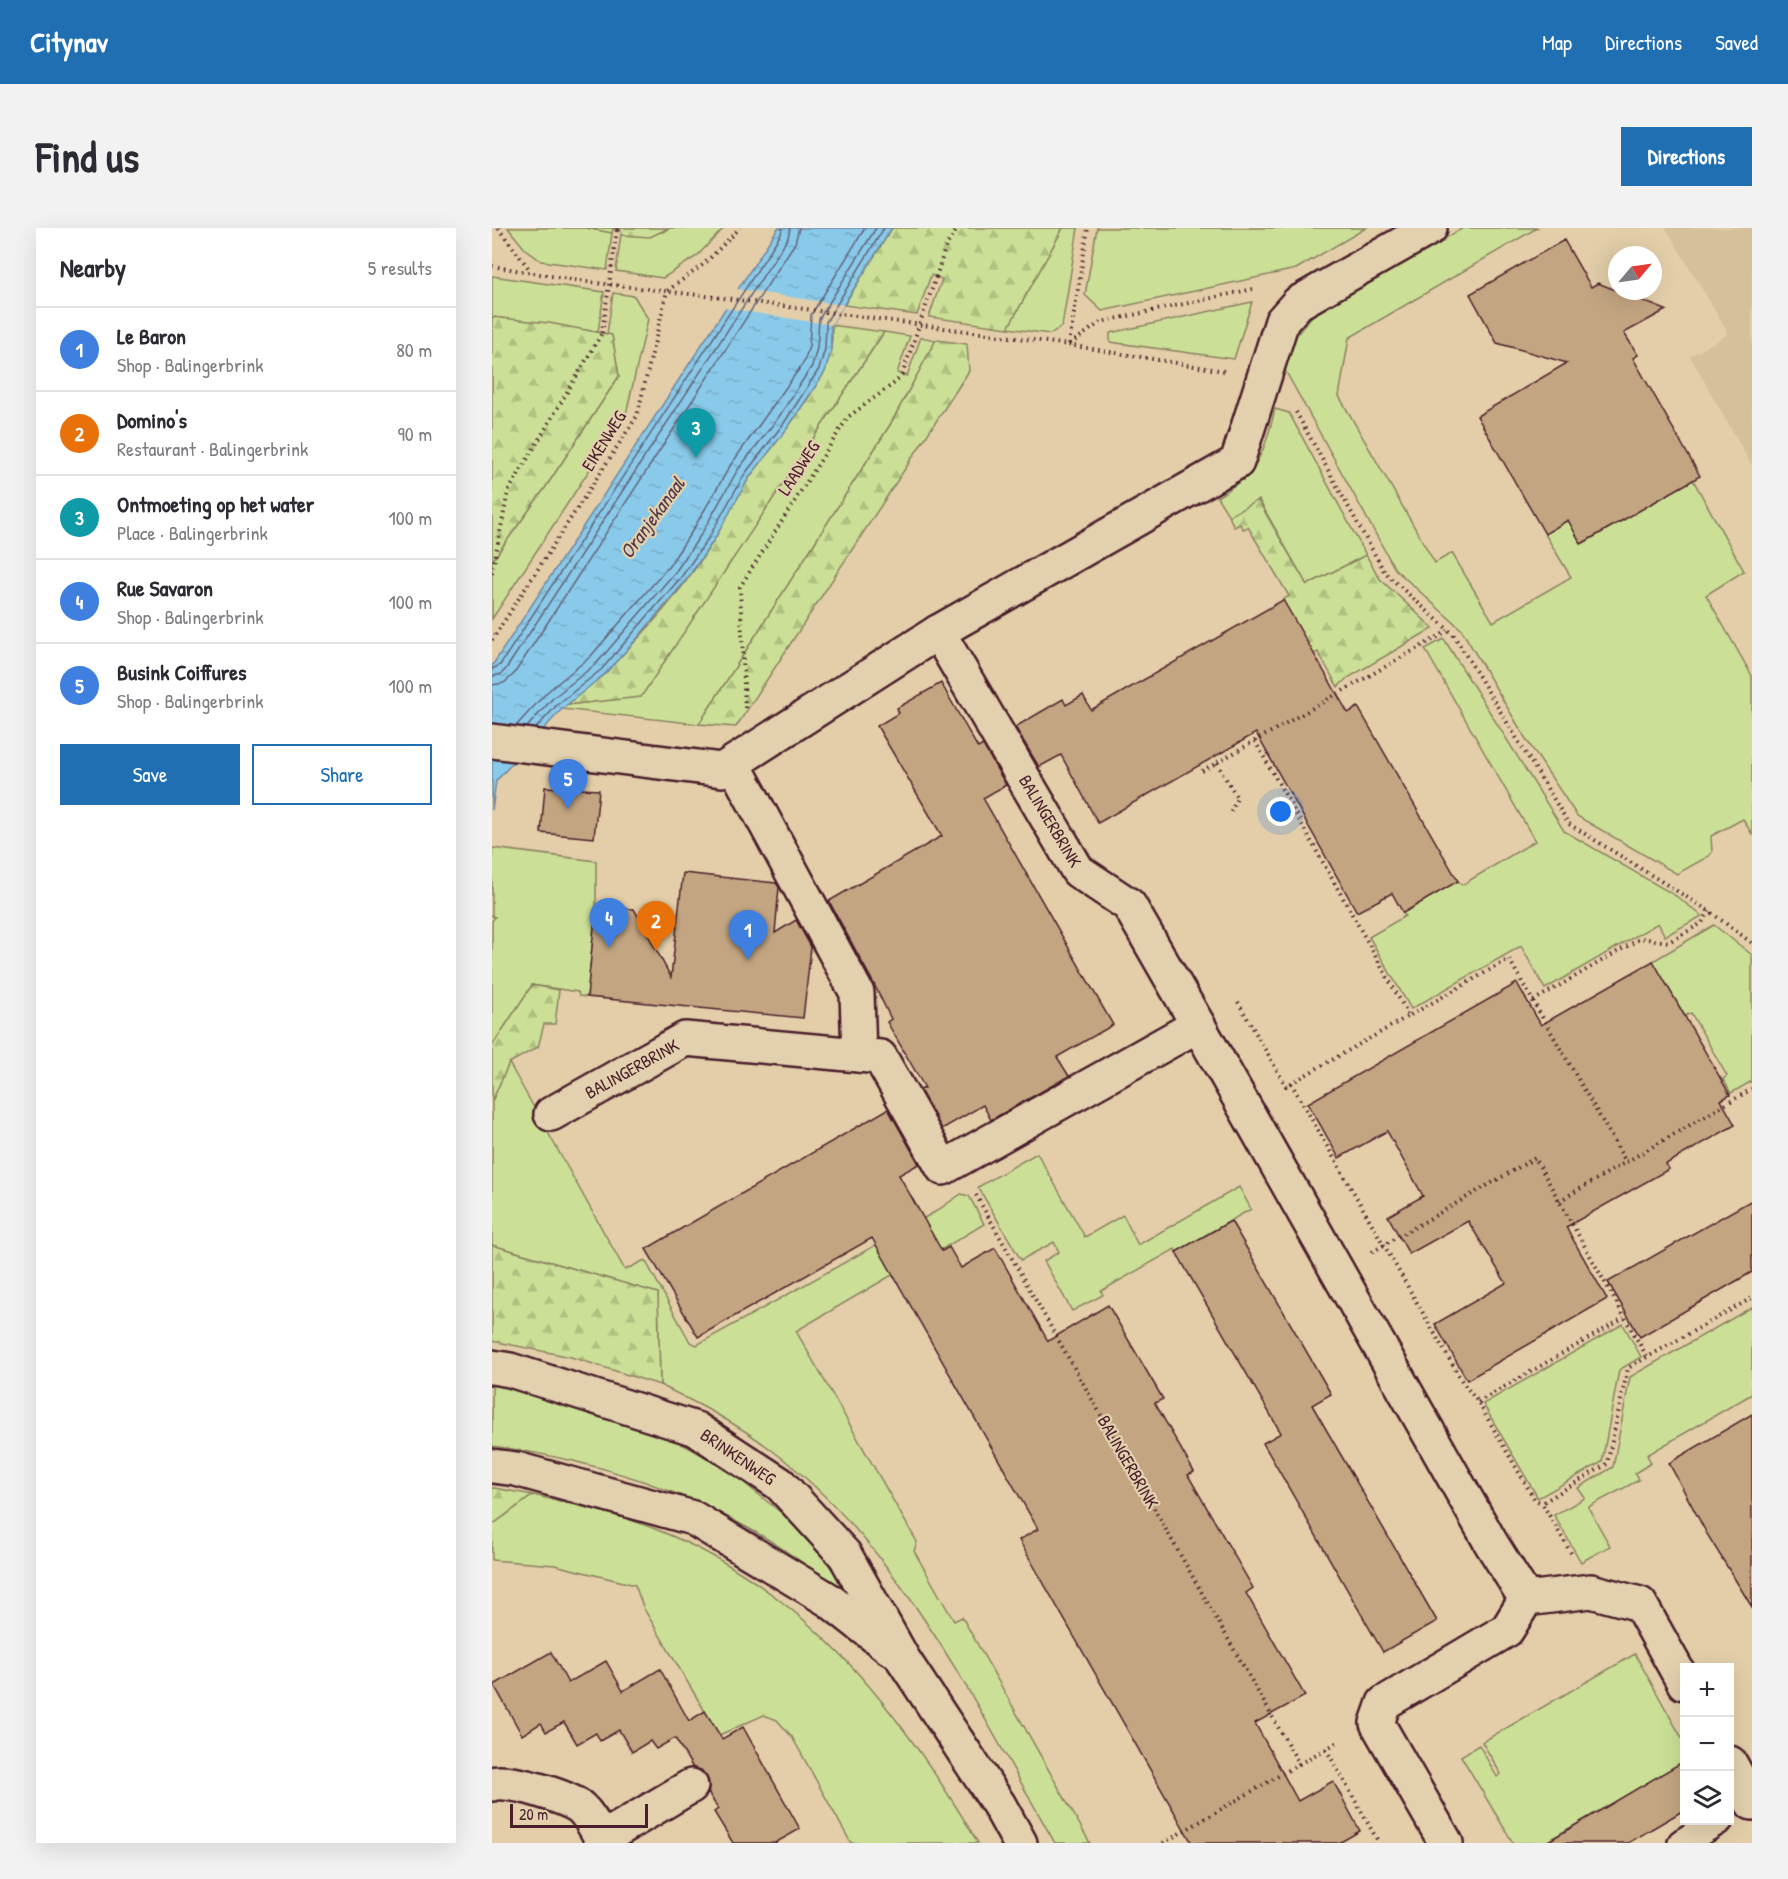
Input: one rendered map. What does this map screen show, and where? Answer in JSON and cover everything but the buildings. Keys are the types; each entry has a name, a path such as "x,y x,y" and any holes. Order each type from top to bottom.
{"street":[{"path":"492,741 722,770 938,632 1237,462 1282,321 1298,303 1430,228"},
{"name":"BALINGERBRINK","path":"938,632 1078,871 1128,905 1491,1543 1526,1599"},
{"path":"744,756 857,993 859,1055"},
{"path":"958,1160 1198,1025"},
{"name":"BALINGERBRINK","path":"551,1113 685,1040 880,1057 943,1168 958,1160"},
{"name":"BRINKENWEG","path":"492,1367 510,1370 696,1429 780,1484 845,1555 903,1659 999,1805 1020,1843"},
{"name":"BRINKENWEG","path":"492,1466 516,1468 693,1518 829,1600 903,1659"},
{"path":"1446,1843 1377,1722 1384,1703 1507,1630 1526,1599 1591,1591 1640,1604 1680,1676"},
{"path":"1734,1770 1752,1802"},
{"path":"492,1784 505,1781 576,1804 586,1813 603,1841 691,1786"}],"lane":[{"path":"1734,1812 1752,1802"},
{"path":"1682,1843 1712,1825"}],"path":[{"path":"498,228 531,271"},
{"path":"667,291 704,264 740,228"},
{"name":"LAADWEG","path":"744,756 740,587 848,417 896,382 902,375 946,246 958,228"},
{"path":"1069,345 1088,228"},
{"path":"492,573 508,492 602,333 618,229"},
{"path":"492,266 580,281 1069,345 1263,377 1289,399 1384,573 1448,631 1569,824 1709,911 1752,943"},
{"path":"1069,345 1101,322 1285,282 1298,303"},
{"name":"EIKENWEG","path":"492,640 637,416 667,291"},
{"path":"1202,771 1448,631"},
{"path":"1255,741 1409,1016"},
{"path":"1217,763 1237,798 1230,814"},
{"path":"1533,1000 1641,938 1669,942 1702,923 1709,911"},
{"path":"1238,1002 1286,1086 1509,959 1626,1162"},
{"path":"1291,1083 1463,1383 1478,1402 1535,1500 1542,1503 1591,1591"},
{"path":"1559,1201 1752,1089"},
{"path":"1337,1272 1535,1158 1647,1357"},
{"name":"BALINGERBRINK","path":"958,1160 1299,1764"},
{"path":"1542,1503 1607,1464 1628,1368 1752,1298"},
{"path":"1478,1402 1624,1318"},
{"path":"1163,1843 1299,1764 1377,1722"},
{"path":"1326,1749 1379,1843"}],"shaded area":[{"path":"1666,228 1752,228 1752,466 1690,356 1729,334"}],"green space":[{"path":"508,228 586,228 612,233 607,270 541,261 525,249"},
{"path":"586,228 669,228 650,237 622,235 621,230 613,229 612,233"},
{"path":"669,228 724,228 697,256 663,278 616,271 621,234 663,232"},
{"path":"892,228 1063,228 1008,328 929,317 942,279 931,275 917,315 844,305"},
{"path":"1063,228 1078,228 1062,326 1050,334 1008,328"},
{"path":"1097,228 1366,228 1296,269 1102,311 1085,295"},
{"path":"1463,228 1537,228 1349,338 1339,396 1435,563 1452,553 1493,622 1571,577 1545,534 1568,520 1582,544 1693,480 1744,571 1706,595 1752,676 1752,834 1743,819 1711,836 1712,852 1709,856 1677,874 1577,816 1526,739 1461,629 1395,569 1285,370 1293,339 1313,315"},
{"path":"492,276 604,292 598,332 492,317"},
{"path":"613,293 634,296 648,319 626,414 492,619 492,561 545,488 619,376 612,336 607,334"},
{"path":"1252,302 1234,359 1110,342 1110,333"},
{"path":"492,317 549,323 612,335 619,376 545,488 492,561"},
{"path":"831,325 884,332 641,697 566,705 608,669 647,629 699,563 745,485 790,425 817,384 826,364 831,344"},
{"path":"884,332 910,336 897,373 907,376 921,337 936,340 890,425 699,724 562,709 566,705 641,696"},
{"path":"936,340 967,344 969,371 736,727 699,724 890,425"},
{"path":"1275,409 1289,413 1366,555 1307,585 1259,500 1229,516 1217,497 1242,479 1257,461 1263,450"},
{"path":"1258,500 1307,585 1366,555 1380,579 1433,628 1346,679 1338,687 1318,652 1314,654 1283,600 1289,596 1248,527 1243,529 1240,524 1234,527 1229,516"},
{"path":"1444,639 1564,831 1676,896 1702,916 1665,936 1658,923 1545,989 1521,946 1411,1009 1369,937 1405,916 1403,913 1458,881 1462,885 1535,841 1425,649"},
{"path":"492,848 596,861 596,906 587,997 579,996 578,992 532,985 492,1046 492,921 495,917 492,916"},
{"path":"1714,925 1752,955 1752,1081 1731,1093 1723,1079 1727,1076 1691,1013 1685,1016 1653,961"},
{"path":"532,985 559,990 555,1024 544,1024 538,1047 509,1063 492,1101 492,1046"},
{"path":"509,1063 625,1270 645,1260 690,1342 697,1345 935,1212 961,1194 969,1196 984,1224 894,1278 892,1275 796,1331 917,1542 914,1551 954,1621 962,1617 1090,1843 1055,1843 933,1632 898,1582 860,1534 819,1490 760,1441 704,1407 660,1385 658,1293 492,1245 492,1101"},
{"path":"1037,1153 1085,1237 1123,1215 1138,1245 1239,1187 1251,1209 1101,1291 1103,1295 1072,1311 1044,1261 1059,1252 1054,1242 1021,1260 978,1187"},
{"path":"492,1245 658,1293 660,1385 571,1357 492,1341"},
{"path":"1752,1307 1752,1394 1647,1455 1651,1463 1635,1473 1639,1480 1588,1507 1610,1546 1581,1562 1554,1515 1585,1498 1578,1488 1613,1467 1630,1377"},
{"path":"1623,1324 1641,1357 1619,1370 1602,1462 1538,1498 1483,1404"},
{"path":"492,1385 530,1391 669,1437 708,1458 743,1482 784,1515 827,1562 844,1586 840,1589 774,1543 732,1519 667,1490 599,1467 492,1446"},
{"path":"492,1488 494,1488 533,1495 492,1525"},
{"path":"533,1495 613,1515 660,1531 713,1556 761,1586 805,1621 845,1659 882,1701 916,1746 978,1843 851,1843 792,1737 777,1720 764,1715 719,1735 644,1609 635,1585 555,1565 492,1560 492,1525"},
{"path":"1635,1654 1680,1735 1680,1764 1544,1843 1513,1843 1461,1756 1479,1745 1497,1777 1501,1774 1482,1742"}],"water":[{"name":"Oranjekanaal","path":"778,228 892,228 831,325 831,351 825,372 789,426 749,478 714,540 687,579 635,641 606,673 562,709 496,781 492,810 492,666"}],"pier":[{"path":"737,289 844,305 831,325 724,308"}],"place":[{"name":"Ontmoeting op het water","path":"696,458"},
{"name":"Busink Coiffures","path":"568,809"},
{"name":"Rue Savaron","path":"609,948"},
{"name":"Domino's","path":"656,951"},
{"name":"Le Baron","path":"748,960"}]}
